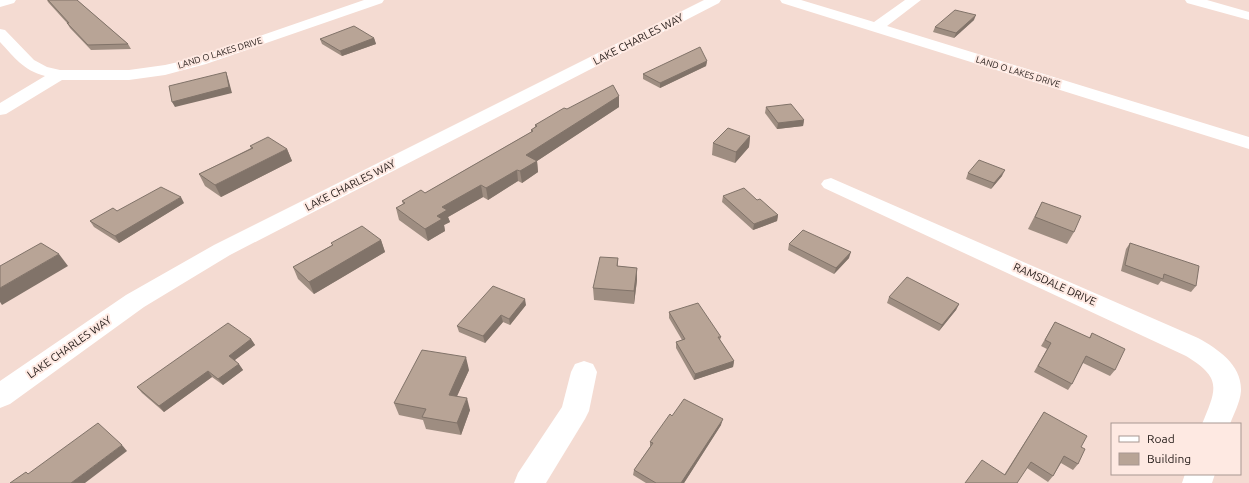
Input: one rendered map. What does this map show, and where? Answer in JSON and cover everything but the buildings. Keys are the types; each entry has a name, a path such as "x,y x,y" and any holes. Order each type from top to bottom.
{"street":[{"path":"0,2 10,0"},
{"name":"LAND O LAKES DRIVE","path":"0,33 28,63 41,70 59,75 129,75 165,70 201,61 377,0"},
{"name":"LAKE CHARLES WAY","path":"0,396 135,301 222,250 714,0"},
{"name":"LAND O LAKES DRIVE","path":"787,0 1249,143"},
{"path":"876,28 914,0"},
{"path":"1192,0 1249,16"},
{"path":"0,110 59,75"},
{"name":"RAMSDALE DRIVE","path":"831,184 1175,338 1205,354 1217,364 1227,378 1227,390 1216,423"},
{"path":"528,483 575,411 584,372"}]}
